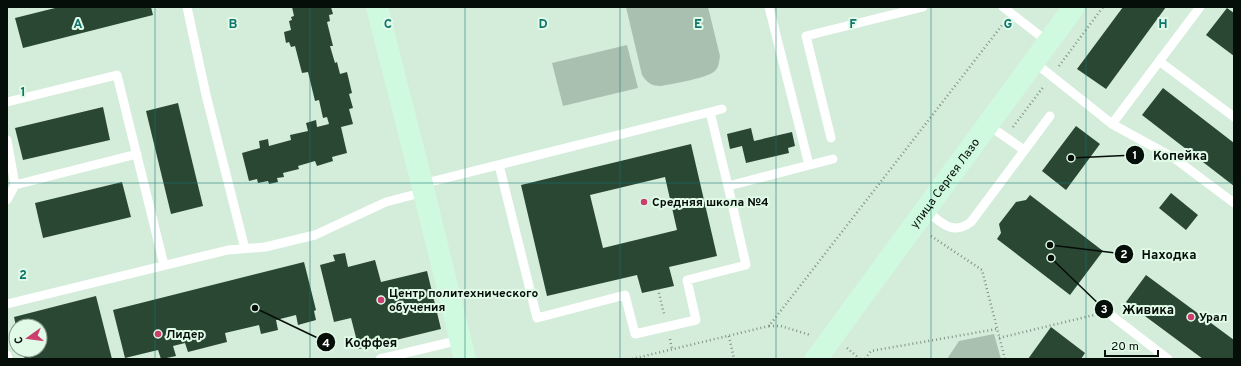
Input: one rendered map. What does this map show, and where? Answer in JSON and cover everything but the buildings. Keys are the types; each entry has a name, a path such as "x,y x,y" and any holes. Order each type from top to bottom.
{"street":[{"path":"376,7 463,349"},
{"name":"улица Сергея Лазо","path":"816,359 1074,7"}],"lane":[{"path":"187,7 206,95 245,249"},
{"path":"769,7 809,165"},
{"path":"831,138 806,36 923,7"},
{"path":"1003,7 1048,42"},
{"path":"1112,124 1200,7"},
{"path":"1159,61 1234,117"},
{"path":"1034,62 1112,124 1174,158 1234,203"},
{"path":"7,102 117,75 164,265"},
{"path":"7,304 228,250 266,247 315,235 386,202 423,188 499,165 722,109"},
{"path":"499,165 537,318 625,295 635,334 696,320 687,280 746,265 710,112"},
{"path":"925,210 951,229 958,229 971,222 1050,116"},
{"path":"988,124 1024,150"},
{"path":"7,140 15,185 7,200"},
{"path":"15,185 137,154"},
{"path":"728,186 833,159"},
{"path":"1107,312 1168,359"},
{"path":"380,359 463,349"},
{"path":"7,355 8,359"}],"path":[{"path":"632,359 769,326 1011,14"},
{"path":"931,236 982,270 1005,359"},
{"path":"999,338 1107,312"},
{"path":"865,359 871,351 997,328"},
{"path":"729,336 734,359"},
{"path":"849,349 860,359"}],"green space":[{"path":"626,7 708,7 720,56 719,64 715,71 711,74 698,78 661,86 650,84 642,75"},
{"path":"627,45 638,88 563,106 552,63"},
{"path":"994,334 1001,359 947,359 959,341"}],"place":[{"name":"Копейка","path":"1071,158"},
{"name":"Средняя школа №4","path":"644,202"},
{"name":"Находка","path":"1050,245"},
{"name":"Живика","path":"1051,258"},
{"name":"Центр политехнического обучения","path":"381,300"},
{"name":"Коффея","path":"255,308"},
{"name":"Урал","path":"1191,317"},
{"name":"Лидер","path":"158,334"}]}
